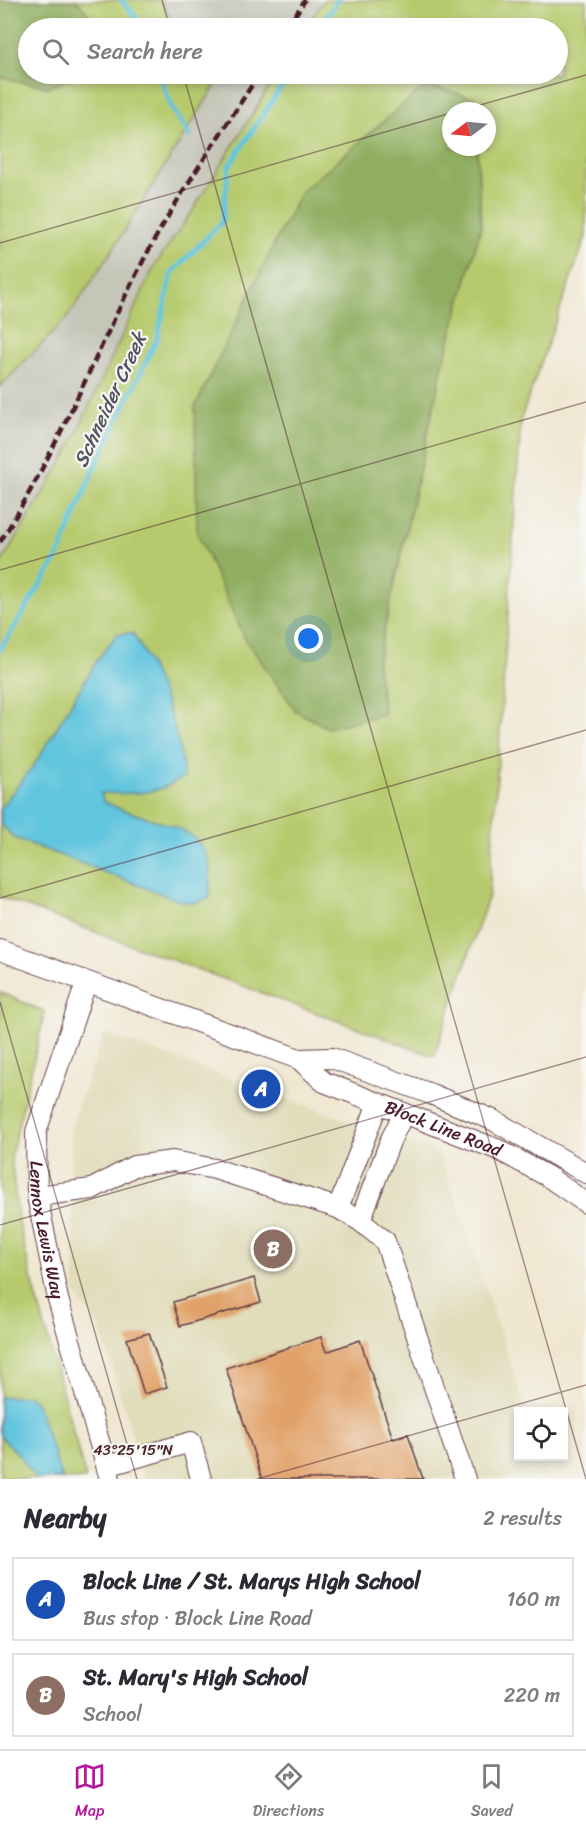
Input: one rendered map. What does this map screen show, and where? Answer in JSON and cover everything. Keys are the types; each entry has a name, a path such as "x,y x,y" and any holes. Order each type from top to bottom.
{"street":[{"name":"Block Line Road","path":"0,950 299,1059 332,1058 431,1094 493,1120 586,1173"},
{"name":"Lennox Lewis Way","path":"86,983 36,1132 37,1196 46,1254 108,1473"},
{"name":"Block Line Road","path":"299,1059 324,1082 499,1150 547,1176 586,1203"},
{"path":"338,1208 378,1103"},
{"path":"360,1221 391,1139 404,1113"},
{"path":"37,1196 92,1188 134,1166 173,1161 215,1169 338,1208 360,1221 385,1240 465,1479"},
{"path":"108,1473 191,1442 201,1479"}],"shaded area":[{"path":"161,0 324,0 312,18 171,18"},
{"path":"214,84 271,84 193,210 154,267 67,454 0,565 0,387 67,318 215,86"},
{"path":"104,1033 438,1153 458,1205 525,1407 514,1407 514,1461 542,1461 548,1479 146,1479 101,1330 75,1292 70,1129"}],"green space":[{"path":"0,0 76,0 89,15 89,18 18,18 18,81 0,77"},
{"path":"76,0 161,0 171,18 89,18"},
{"path":"324,0 586,0 586,236 521,419 489,895 434,1056 0,897 0,565 67,454 154,267 193,210 271,84 568,84 568,18 312,18","holes":["426,85 475,98 475,102 496,102 496,156 477,156 481,227 442,368 377,663 248,303 279,234"]},
{"path":"0,77 18,81 18,84 47,87 55,84 214,84 215,86 67,318 0,387"},
{"path":"33,84 55,84 47,87"},
{"path":"426,85 475,98 475,102 442,102 442,156 477,156 481,227 442,368 377,663 384,714 328,728 296,711 245,639 197,533 195,407 302,191"},
{"path":"0,992 45,1012 11,1156 18,1219 31,1276 86,1479 0,1479"}],"water":[{"path":"133,633 166,703 177,740 184,777 154,791 125,794 101,793 103,801 180,829 195,838 205,852 210,871 209,898 194,903 180,901 15,838 1,825 1,807 35,764 98,659 117,634"},
{"path":"30,1396 37,1404 62,1479 36,1479 18,1454 0,1436 0,1397"}],"building":[{"path":"254,1278 261,1302 180,1326 173,1302"},
{"path":"149,1333 167,1387 144,1394 127,1339"},
{"path":"321,1337 326,1352 360,1340 393,1439 408,1434 423,1479 262,1479 226,1368"}],"waterway":[{"name":"Schneider Creek","path":"121,0 136,18"},
{"name":"Schneider Creek","path":"326,18 338,0"},
{"name":"Schneider Creek","path":"163,84 173,110 190,136"},
{"name":"Schneider Creek","path":"0,650 58,557 93,471 157,339 172,273 222,222 229,166 283,84"}],"railway":[{"path":"293,18 305,0"},
{"path":"0,542 57,440 155,238 253,84"}],"place":[{"name":"Block Line / St. Marys High School","path":"261,1089"},
{"name":"St. Mary's High School","path":"273,1249"}]}
